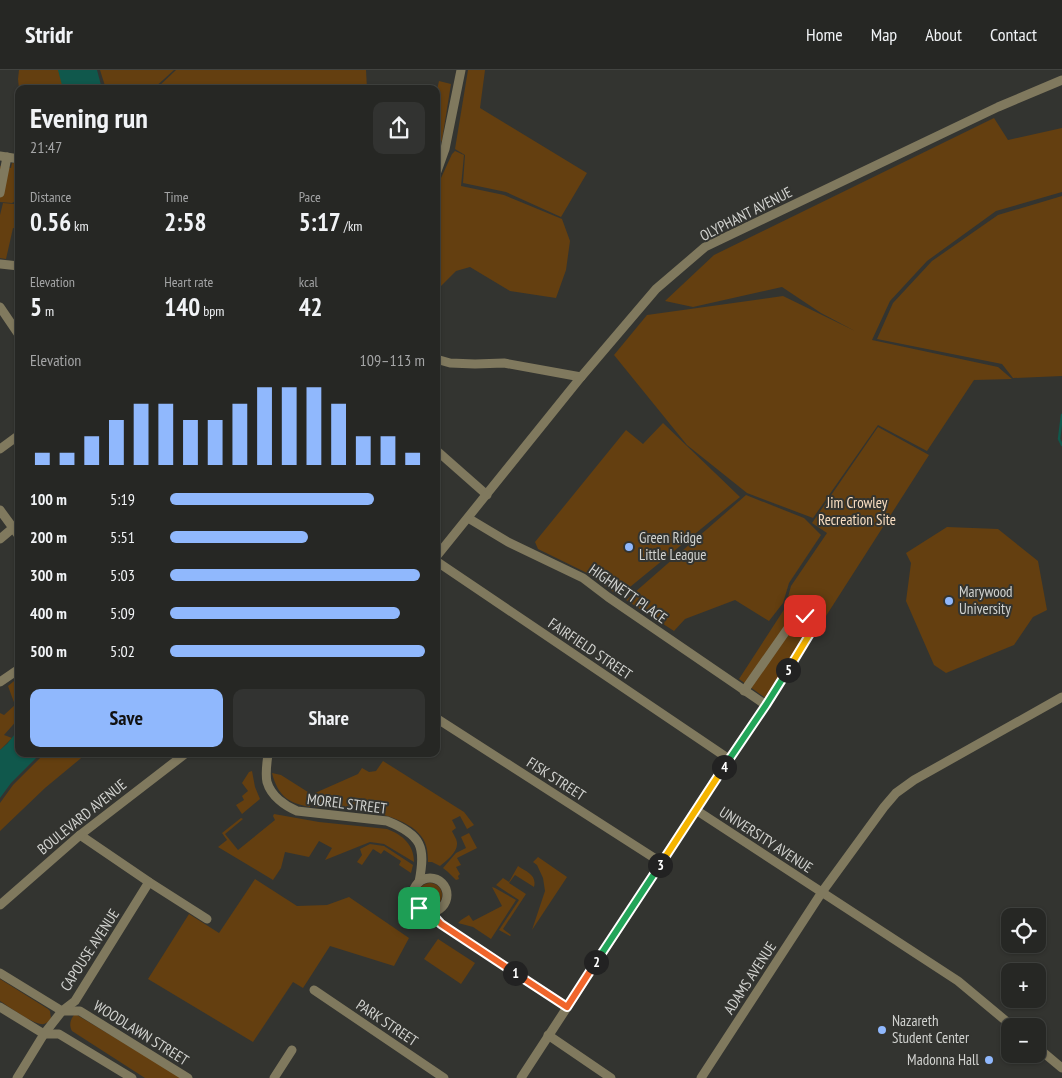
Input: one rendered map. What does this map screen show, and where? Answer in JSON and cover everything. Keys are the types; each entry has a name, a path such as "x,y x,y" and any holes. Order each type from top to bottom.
{"street":[{"path":"440,162 445,148 461,70"},
{"name":"OLYPHANT AVENUE","path":"440,552 656,289 706,248 998,107 1062,80"},
{"path":"0,193 4,157"},
{"path":"0,264 15,266"},
{"path":"0,307 15,329"},
{"path":"440,360 450,363 504,363 582,377"},
{"path":"0,449 15,438"},
{"path":"440,454 487,495"},
{"path":"0,510 15,531"},
{"name":"HIGHNETT PLACE","path":"468,518 508,542 583,578 766,705"},
{"path":"0,539 15,532"},
{"name":"FAIRFIELD STREET","path":"440,564 729,759"},
{"path":"521,1078 766,705 811,632 813,624 811,619 805,616 798,617 793,621 744,690"},
{"path":"0,682 15,672"},
{"name":"ADAMS AVENUE","path":"700,1078 822,892 896,793 914,780 1062,697"},
{"name":"FISK STREET","path":"440,721 662,863"},
{"name":"BOULEVARD AVENUE","path":"0,905 80,835 181,757"},
{"name":"MOREL STREET","path":"268,757 266,770 270,789 289,808 312,813 387,821 400,826 411,834 422,852 419,882 414,888 413,899 419,908 429,911 441,924 567,1007"},
{"name":"UNIVERSITY AVENUE","path":"696,810 958,981 1002,1018"},
{"path":"80,835 207,919"},
{"path":"419,882 428,878 434,878 439,880 446,890 447,896 443,905 434,911 429,911"},
{"name":"CAPOUSE AVENUE","path":"17,1078 44,1034 62,1010 75,1001 149,882"},
{"name":"WOODLAWN STREET","path":"0,973 62,1010 80,1011 188,1078"},
{"name":"PARK STREET","path":"314,990 444,1078"},
{"path":"0,1007 44,1034 59,1034 132,1078"},
{"path":"548,1035 611,1078"},
{"path":"274,1078 292,1050"},
{"path":"1046,1055 1062,1068"}],"green space":[{"path":"19,70 59,70 63,85 19,85"},
{"path":"100,70 174,70 157,85 105,85"},
{"path":"176,70 366,70 367,85 160,85"},
{"path":"468,70 485,70 480,108 587,173 561,217 506,192 463,183 465,155 455,149"},
{"path":"439,81 451,84 440,144 440,85 438,85"},
{"path":"994,118 1008,140 1062,128 1062,192 996,211 927,261 890,301 872,340 998,367 1012,379 974,380 927,451 878,425 813,518 747,493 687,445 614,355 647,315 783,296 855,331 821,313 782,287 693,307 665,301 714,255"},
{"path":"455,151 464,155 461,186 504,195 562,219 570,241 566,270 556,298 510,291 470,267 456,271 440,287 440,180"},
{"path":"12,163 15,163 15,201 12,203 0,202 0,166 11,168"},
{"path":"1062,196 1062,376 1013,378 1002,364 877,339 893,303 932,261 998,215"},
{"path":"3,203 14,204 15,228 13,228 6,259 0,258 0,215"},
{"path":"663,423 740,497 619,596 587,573 538,549 535,542 626,430 643,444"},
{"name":"Jim Crowley Recreation Site","path":"878,427 929,455 771,702 739,679 785,608 791,586 827,533 812,523"},
{"path":"746,495 804,518 821,535 789,583 783,603 769,621 735,600 685,619 674,631 626,600"},
{"path":"947,527 998,529 1038,561 1047,610 1033,617 1014,645 946,673 934,665 906,601 911,563 906,553"},
{"path":"15,680 15,705 8,686"},
{"path":"15,705 15,723 4,735 12,738 0,750 0,713 4,715"},
{"path":"41,757 82,757 45,788 0,831 0,803 13,785"},
{"path":"383,761 464,812 474,825 467,829 460,816 452,820 456,828 452,831 457,843 456,850 440,866 428,862 427,848 423,839 415,830 399,820 353,808 314,807 315,793 358,774 362,768 369,772 376,771"},
{"path":"252,771 255,787 260,799 242,814 236,805 244,800 242,796 248,791 242,783 249,772"},
{"path":"272,773 281,775 311,794 310,807 290,801 285,797 277,787"},
{"path":"274,814 319,822 387,829 398,834 406,841 412,851 414,862 384,844 370,842 325,860 332,848 319,841 309,857 285,852 281,868 273,880 218,847 227,840 222,833 241,818 243,819 225,834 238,850 275,820"},
{"path":"469,833 477,848 457,858 461,865 456,867 460,874 458,876 459,879 456,880 443,868 456,853 466,848 461,837"},
{"path":"370,844 384,846 413,865 411,873 399,865 401,861 384,850 381,854 373,849 362,865 357,862 362,855 360,849"},
{"path":"538,857 567,877 532,930 545,891 543,878 537,865 533,862"},
{"path":"518,866 533,877 535,883 534,887 515,875 509,883 526,894 503,929 510,936 499,930 519,900 496,885 503,878 509,882"},
{"path":"255,879 297,906 327,905 349,897 409,938 394,966 330,946 303,988 293,982 253,1042 148,979 189,914 219,933"},
{"path":"430,883 435,884 441,890 441,900 435,906 430,907 425,906 419,900 418,895 419,890 425,884"},
{"path":"492,887 516,900 491,939 473,927 458,923 469,915 473,921 502,906"},
{"path":"438,939 475,963 461,984 424,959"},
{"path":"0,979 48,1009 51,1019 44,1024 34,1022 0,1001"},
{"path":"74,1015 77,1015 182,1078 145,1078 72,1031 70,1023"}],"shaded area":[{"path":"58,70 97,70 101,85 62,85"},
{"path":"15,734 15,757 37,757 11,783 0,798 0,750"}],"waterway":[{"path":"1062,415 1059,439 1062,445"}],"place":[{"name":"Green Ridge Little League","path":"629,547"},
{"name":"Marywood University","path":"949,601"},
{"name":"Nazareth Student Center","path":"882,1030"},
{"name":"Madonna Hall","path":"989,1060"}],"route":[{"path":"419,908 429,911 441,924 567,1007 766,705 811,632 813,624 811,619 805,616"}]}
